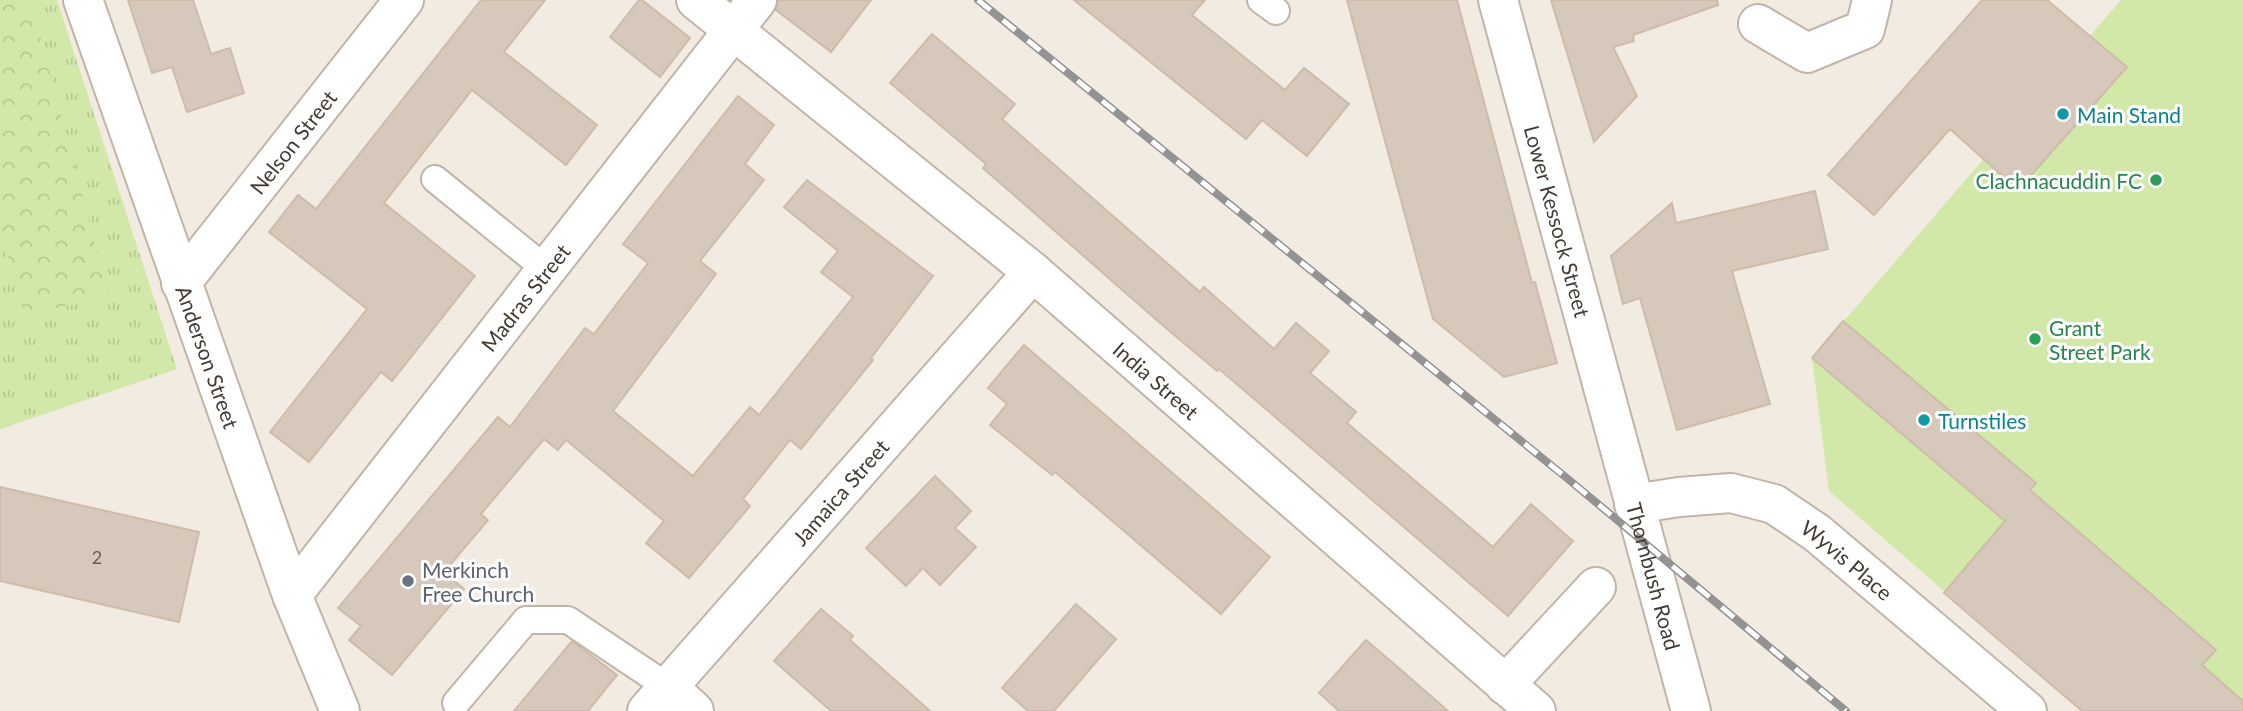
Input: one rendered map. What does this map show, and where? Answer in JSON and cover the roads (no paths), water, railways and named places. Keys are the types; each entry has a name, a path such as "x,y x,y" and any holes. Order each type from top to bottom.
{"street":[{"name":"Anderson Street","path":"83,0 292,595 340,711"},
{"name":"Nelson Street","path":"181,283 404,0"},
{"name":"India Street","path":"696,0 1033,272 1505,685"},
{"name":"Madras Street","path":"292,595 757,0"},
{"name":"Lower Kessock Street","path":"1498,0 1618,442"},
{"path":"1759,24 1807,53 1865,29 1872,0"},
{"name":"Jamaica Street","path":"669,703 1033,272"},
{"name":"Thornbush Road","path":"1618,442 1691,711"},
{"name":"Wyvis Place","path":"1634,504 1731,493 1774,504 1818,533 2026,711"},
{"path":"1536,711 1505,685 1596,587"}],"lane":[{"path":"435,179 547,270"},
{"path":"456,703 526,620 568,620 669,703"}],"railway":[{"path":"978,0 1568,479 1846,711"}],"place":[{"name":"Main Stand","path":"2063,114"},
{"name":"Clachnacuddin FC","path":"2156,180"},
{"name":"Grant Street Park","path":"2035,339"},
{"name":"Turnstiles","path":"1924,420"},
{"name":"Merkinch Free Church","path":"408,581"}]}
